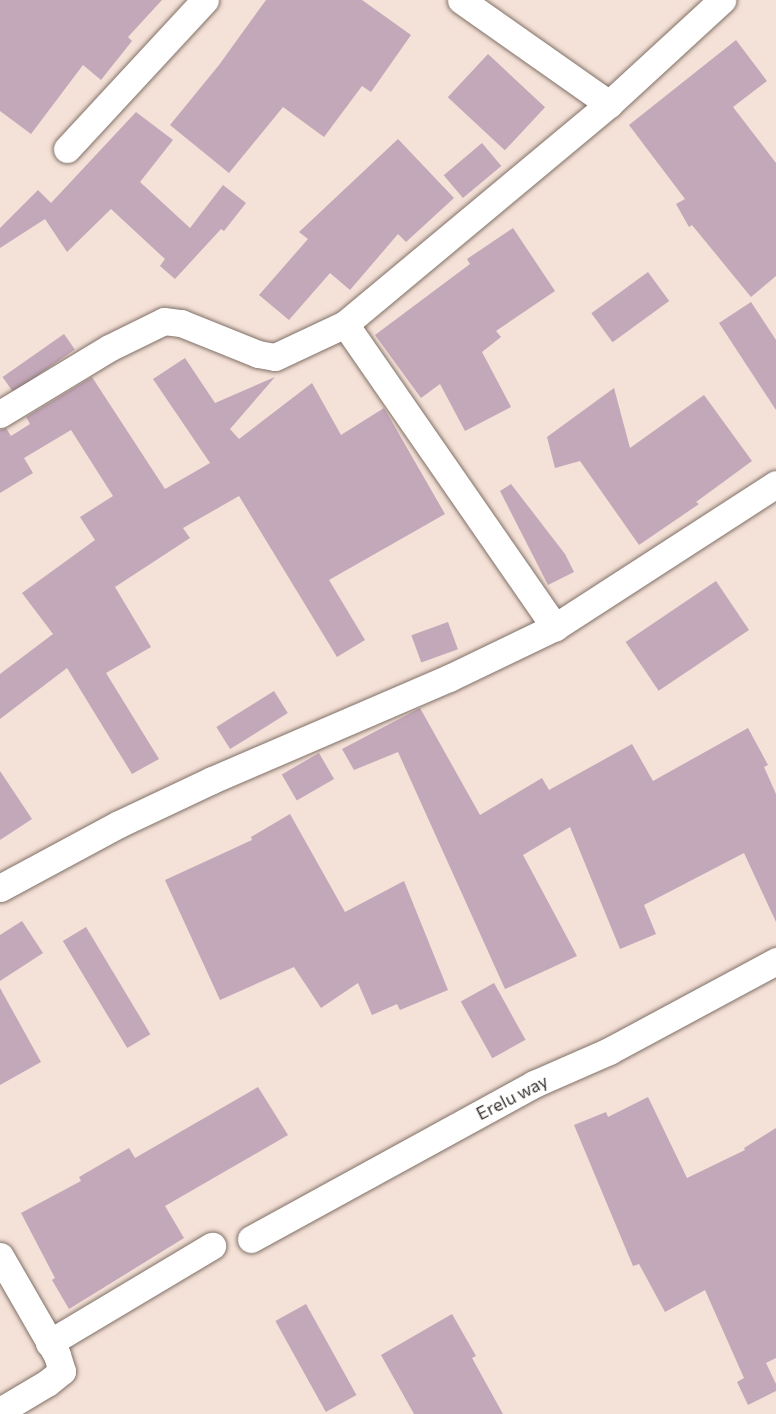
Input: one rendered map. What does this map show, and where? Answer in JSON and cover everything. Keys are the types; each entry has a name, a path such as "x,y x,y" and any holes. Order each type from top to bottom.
{"street":[{"path":"67,149 205,0"},
{"path":"461,0 609,104"},
{"path":"0,414 109,348 164,321 181,323 258,354 275,357 345,324 609,104 722,0"},
{"path":"345,324 555,627"},
{"path":"0,888 129,819 449,678 555,627 776,484"},
{"name":"Erelu way","path":"251,1239 534,1084 609,1051 776,961"},
{"path":"49,1343 212,1246"},
{"path":"0,1256 62,1365 62,1371 47,1383 0,1411"}],"building":[{"path":"0,0 162,0 128,37 132,41 101,80 83,65 31,134 0,111"},
{"path":"266,0 362,0 411,35 371,92 362,86 324,137 283,107 229,173 170,125 219,65"},
{"path":"736,40 767,81 733,107 776,163 776,276 751,297 692,225 689,227 676,204 685,199 629,125"},
{"path":"488,54 545,107 505,150 448,97"},
{"path":"136,112 173,140 140,182 190,228 223,185 246,203 224,231 221,229 175,279 160,266 165,259 111,209 67,252 45,219 0,248 0,228 38,190 51,203"},
{"path":"398,139 454,198 406,242 398,234 350,290 330,273 289,320 259,295 308,239 299,232"},
{"path":"482,143 501,166 463,198 444,175"},
{"path":"513,228 555,291 496,331 501,337 482,352 511,407 465,431 440,384 421,398 375,335 470,264 467,259"},
{"path":"648,272 669,301 613,342 591,313"},
{"path":"751,302 776,340 776,410 719,323"},
{"path":"64,334 75,350 13,393 3,377"},
{"path":"185,358 215,403 275,377 230,429 239,439 312,383 341,435 384,408 445,514 329,580 365,640 337,657 239,496 183,528 190,538 115,587 151,647 106,673 159,759 132,774 67,668 0,719 0,674 53,634 22,593 95,540 80,517 113,496 71,430 24,458 33,473 0,493 0,430 6,428 11,436 30,424 26,417 92,377 165,489 210,463 153,379"},
{"path":"614,388 630,448 704,395 752,461 696,502 699,504 639,545 580,461 555,468 547,437"},
{"path":"511,484 565,554 574,572 548,585 500,491"},
{"path":"716,581 749,630 659,691 626,642"},
{"path":"448,622 458,649 421,663 411,635"},
{"path":"274,691 288,713 230,749 216,727"},
{"path":"420,708 480,815 542,778 549,790 632,744 653,781 748,728 768,765 764,767 776,794 776,922 744,853 644,905 656,934 620,949 570,827 523,855 577,956 505,989 398,752 354,770 342,749"},
{"path":"319,753 334,779 297,800 282,774"},
{"path":"0,771 32,819 0,840"},
{"path":"290,814 345,912 404,881 448,990 400,1010 397,1004 372,1015 358,983 321,1008 294,967 220,1000 165,880 252,840 251,837"},
{"path":"22,921 43,953 0,981 0,935"},
{"path":"86,927 150,1034 127,1048 63,941"},
{"path":"494,983 526,1040 492,1058 461,1001"},
{"path":"0,988 41,1062 0,1085"},
{"path":"258,1087 288,1135 165,1206 184,1238 69,1309 52,1280 55,1278 21,1213 81,1181 79,1177 129,1148 135,1158"},
{"path":"648,1097 687,1178 745,1150 744,1148 776,1128 776,1358 766,1363 776,1384 776,1391 748,1405 737,1382 744,1378 705,1290 665,1312 639,1264 633,1266 574,1125 606,1112 608,1117"},
{"path":"306,1304 356,1395 326,1412 275,1321"},
{"path":"452,1314 476,1356 472,1358 503,1414 414,1414 381,1355"}]}
